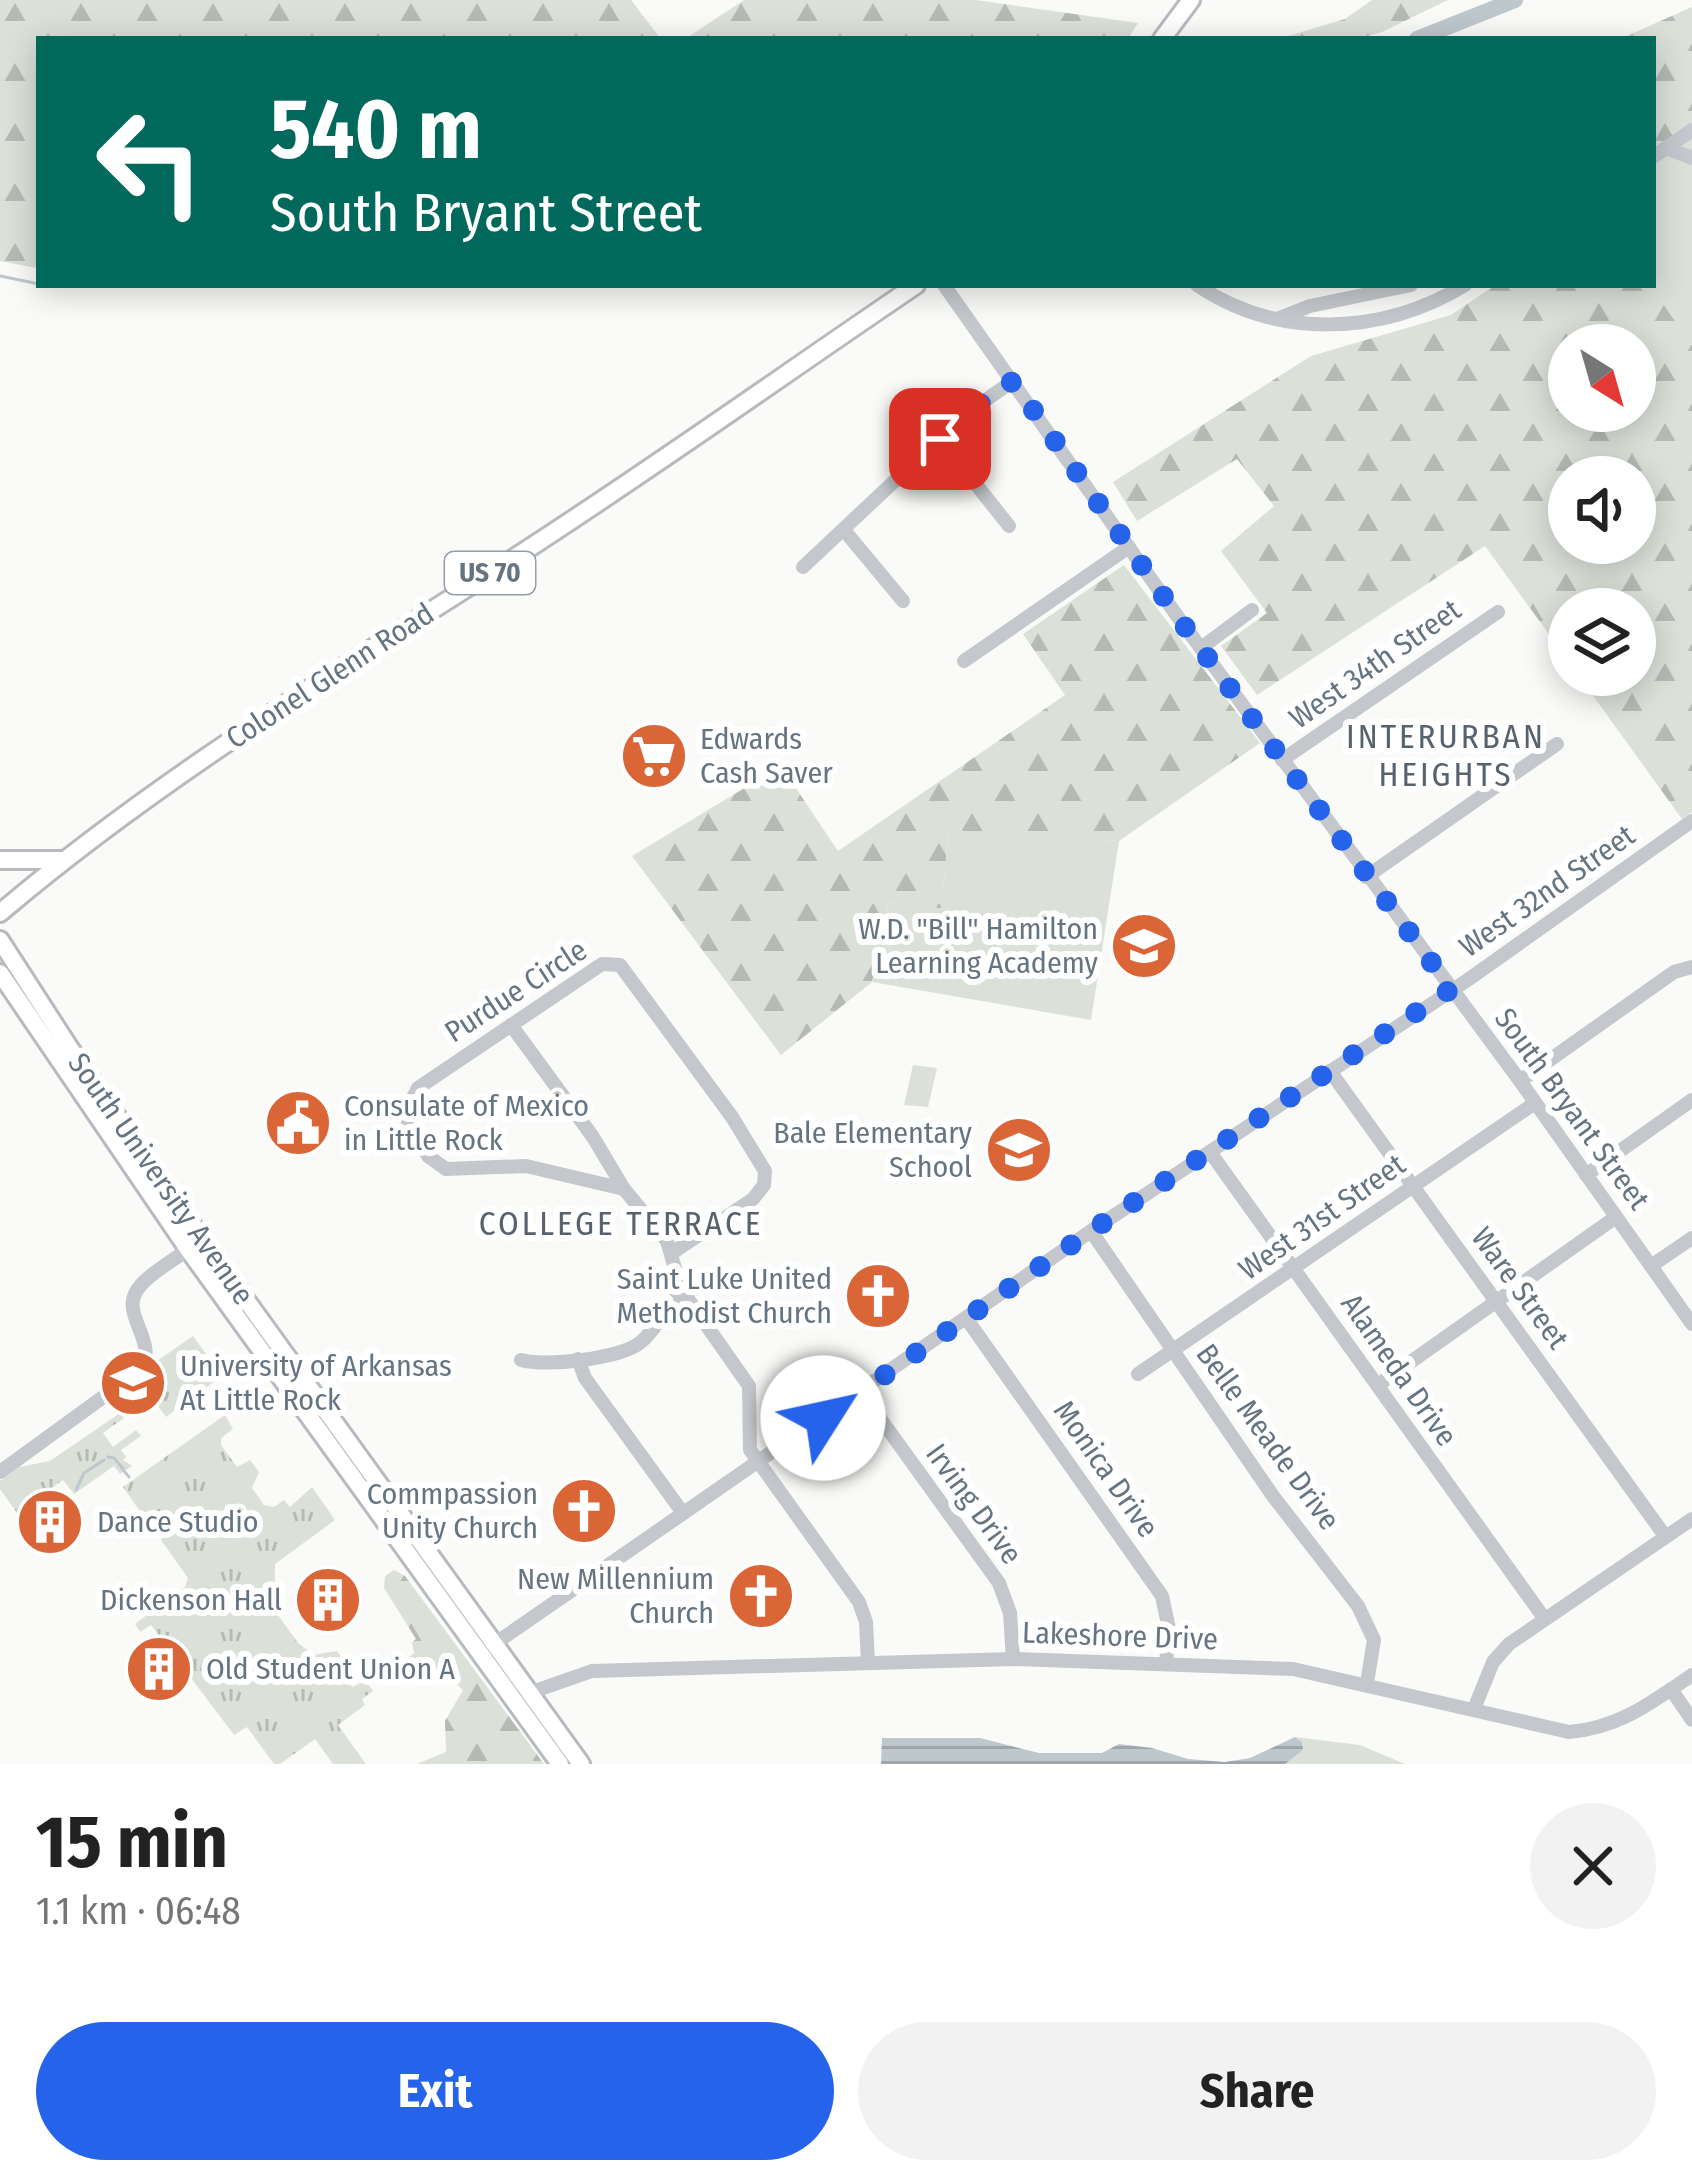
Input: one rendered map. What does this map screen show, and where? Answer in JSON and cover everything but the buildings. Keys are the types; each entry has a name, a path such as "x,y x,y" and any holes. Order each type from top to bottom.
{"main road":[{"path":"1164,36 1192,0"},
{"name":"Colonel Glenn Road","path":"0,913 46,873 338,668 575,518 912,288"},
{"path":"0,860 64,860"},
{"name":"Colonel Glenn Road","path":"0,895 46,873"},
{"name":"South University Avenue","path":"0,940 69,1047 488,1649 560,1764"},
{"name":"South University Avenue","path":"0,973 188,1249 488,1649 529,1693 581,1764"}],"street":[{"path":"1659,153 1692,130"},
{"path":"1659,153 1692,158"},
{"name":"South Bryant Street","path":"946,288 1692,1324"},
{"path":"1203,288 1277,320 1327,326 1370,321 1459,288"},
{"path":"1277,320 1310,306 1397,288"},
{"path":"803,567 967,413 1013,381"},
{"path":"940,439 1009,526"},
{"path":"844,530 903,601"},
{"path":"964,661 1129,547"},
{"path":"1201,648 1252,610"},
{"name":"West 34th Street","path":"1282,760 1498,612"},
{"path":"1366,877 1557,744"},
{"name":"West 32nd Street","path":"488,1649 1692,821"},
{"name":"Purdue Circle","path":"624,1190 526,1166 455,1171 428,1156 408,1124 412,1097 438,1073 602,964 620,965 762,1161 764,1185 740,1208 672,1253"},
{"path":"1520,1081 1674,972 1692,967"},
{"path":"511,1025 593,1137 624,1190 652,1220 672,1253 681,1289 748,1387 752,1407 749,1446 859,1602 866,1622 868,1663"},
{"name":"Ware Street","path":"1330,1071 1665,1537"},
{"path":"1586,1175 1692,1100"},
{"name":"West 31st Street","path":"1138,1375 1534,1103"},
{"name":"Alameda Drive","path":"1210,1152 1544,1618"},
{"path":"1378,1385 1616,1216"},
{"name":"Belle Meade Drive","path":"1091,1231 1273,1496 1358,1606 1374,1640 1367,1683"},
{"path":"1651,1266 1692,1238"},
{"path":"0,1472 142,1368 148,1346 132,1311 134,1296 143,1283 188,1249"},
{"path":"521,1360 578,1359 634,1347 649,1335 681,1289"},
{"name":"Monica Drive","path":"966,1318 1162,1596 1169,1629 1166,1664"},
{"path":"578,1359 585,1378 683,1513"},
{"name":"Irving Drive","path":"861,1392 999,1583 1010,1613 1013,1659"},
{"path":"1474,1709 1493,1662 1509,1644 1692,1519"},
{"name":"Lakeshore Drive","path":"529,1693 592,1671 1013,1659 1166,1664 1293,1669 1555,1731 1587,1730 1629,1717 1692,1675"},
{"path":"1670,1690 1692,1720"}],"green space":[{"path":"0,0 631,0 659,36 36,36 36,268 0,261"},
{"path":"744,0 976,0 1138,23 1130,36 690,36"},
{"path":"1372,0 1448,0 1368,36 1288,36 1345,19"},
{"path":"1692,7 1692,812 1682,819 1593,696 1656,696 1656,588 1548,588 1548,633 1485,546 1257,695 1221,646 1267,613 1221,551 1274,506 1237,459 1137,521 1113,482 1311,356 1451,315 1491,288 1656,288 1656,36 1627,36"},
{"path":"1692,145 1692,346 1652,288 1656,288 1656,171"},
{"path":"1124,565 1260,743 1119,841 949,831 941,909 888,903 872,982 781,1055 632,856 781,766 838,851 1065,695 1023,634"},
{"path":"949,830 1119,841 1091,1020 872,982 888,903 941,908"},
{"path":"913,1065 937,1068 928,1107 904,1105"},
{"path":"193,1336 222,1376 166,1417 147,1391 157,1361"},
{"path":"120,1413 124,1418 103,1433 113,1447 136,1430 141,1436 121,1450 123,1460 132,1466 120,1474 114,1466 74,1494 63,1480 17,1513 0,1489 0,1481 19,1467 50,1461"},
{"path":"225,1415 233,1429 221,1438 221,1445 237,1467 250,1460 259,1472 252,1488 264,1505 274,1507 284,1500 290,1507 312,1487 335,1520 275,1564 275,1611 298,1643 313,1655 337,1651 349,1668 342,1673 352,1687 366,1681 373,1691 362,1699 365,1705 338,1725 366,1764 333,1764 315,1739 274,1764 247,1727 234,1735 151,1625 140,1632 135,1624 185,1587 188,1578 161,1540 165,1535 156,1523 149,1524 123,1487"},
{"path":"394,1570 405,1576 544,1764 417,1764 446,1752 445,1721 463,1690 450,1677 385,1679 414,1653 416,1639 384,1588 385,1576"},
{"path":"1295,1737 1360,1745 1405,1764 1285,1764 1303,1750"}],"shaded area":[{"path":"1295,1737 1303,1750 1285,1764 881,1764 882,1738 980,1738 1039,1753 1102,1753 1119,1744 1225,1762 1250,1758"}],"waterway":[{"path":"1425,36 1515,0"},
{"path":"0,276 36,283"},
{"path":"108,1457 123,1469"},
{"path":"76,1490 84,1473 104,1460"},
{"path":"124,1471 129,1477"}],"place":[{"name":"Edwards Cash Saver","path":"654,756"},
{"name":"W.D. \"Bill\" Hamilton Learning Academy","path":"1144,946"},
{"name":"Consulate of Mexico in Little Rock","path":"298,1123"},
{"name":"Bale Elementary School","path":"1019,1150"},
{"name":"Saint Luke United Methodist Church","path":"878,1296"},
{"name":"University of Arkansas At Little Rock","path":"133,1383"},
{"name":"Commpassion Unity Church","path":"584,1511"},
{"name":"Dance Studio","path":"50,1522"},
{"name":"New Millennium Church","path":"761,1596"},
{"name":"Dickenson Hall","path":"328,1600"},
{"name":"Old Student Union A","path":"159,1669"}],"district":[{"name":"INTERURBAN HEIGHTS","path":"1446,755"},
{"name":"COLLEGE TERRACE","path":"621,1223"}],"route":[{"path":"823,1418 1451,989 1180,620 1013,381 940,439"}]}
